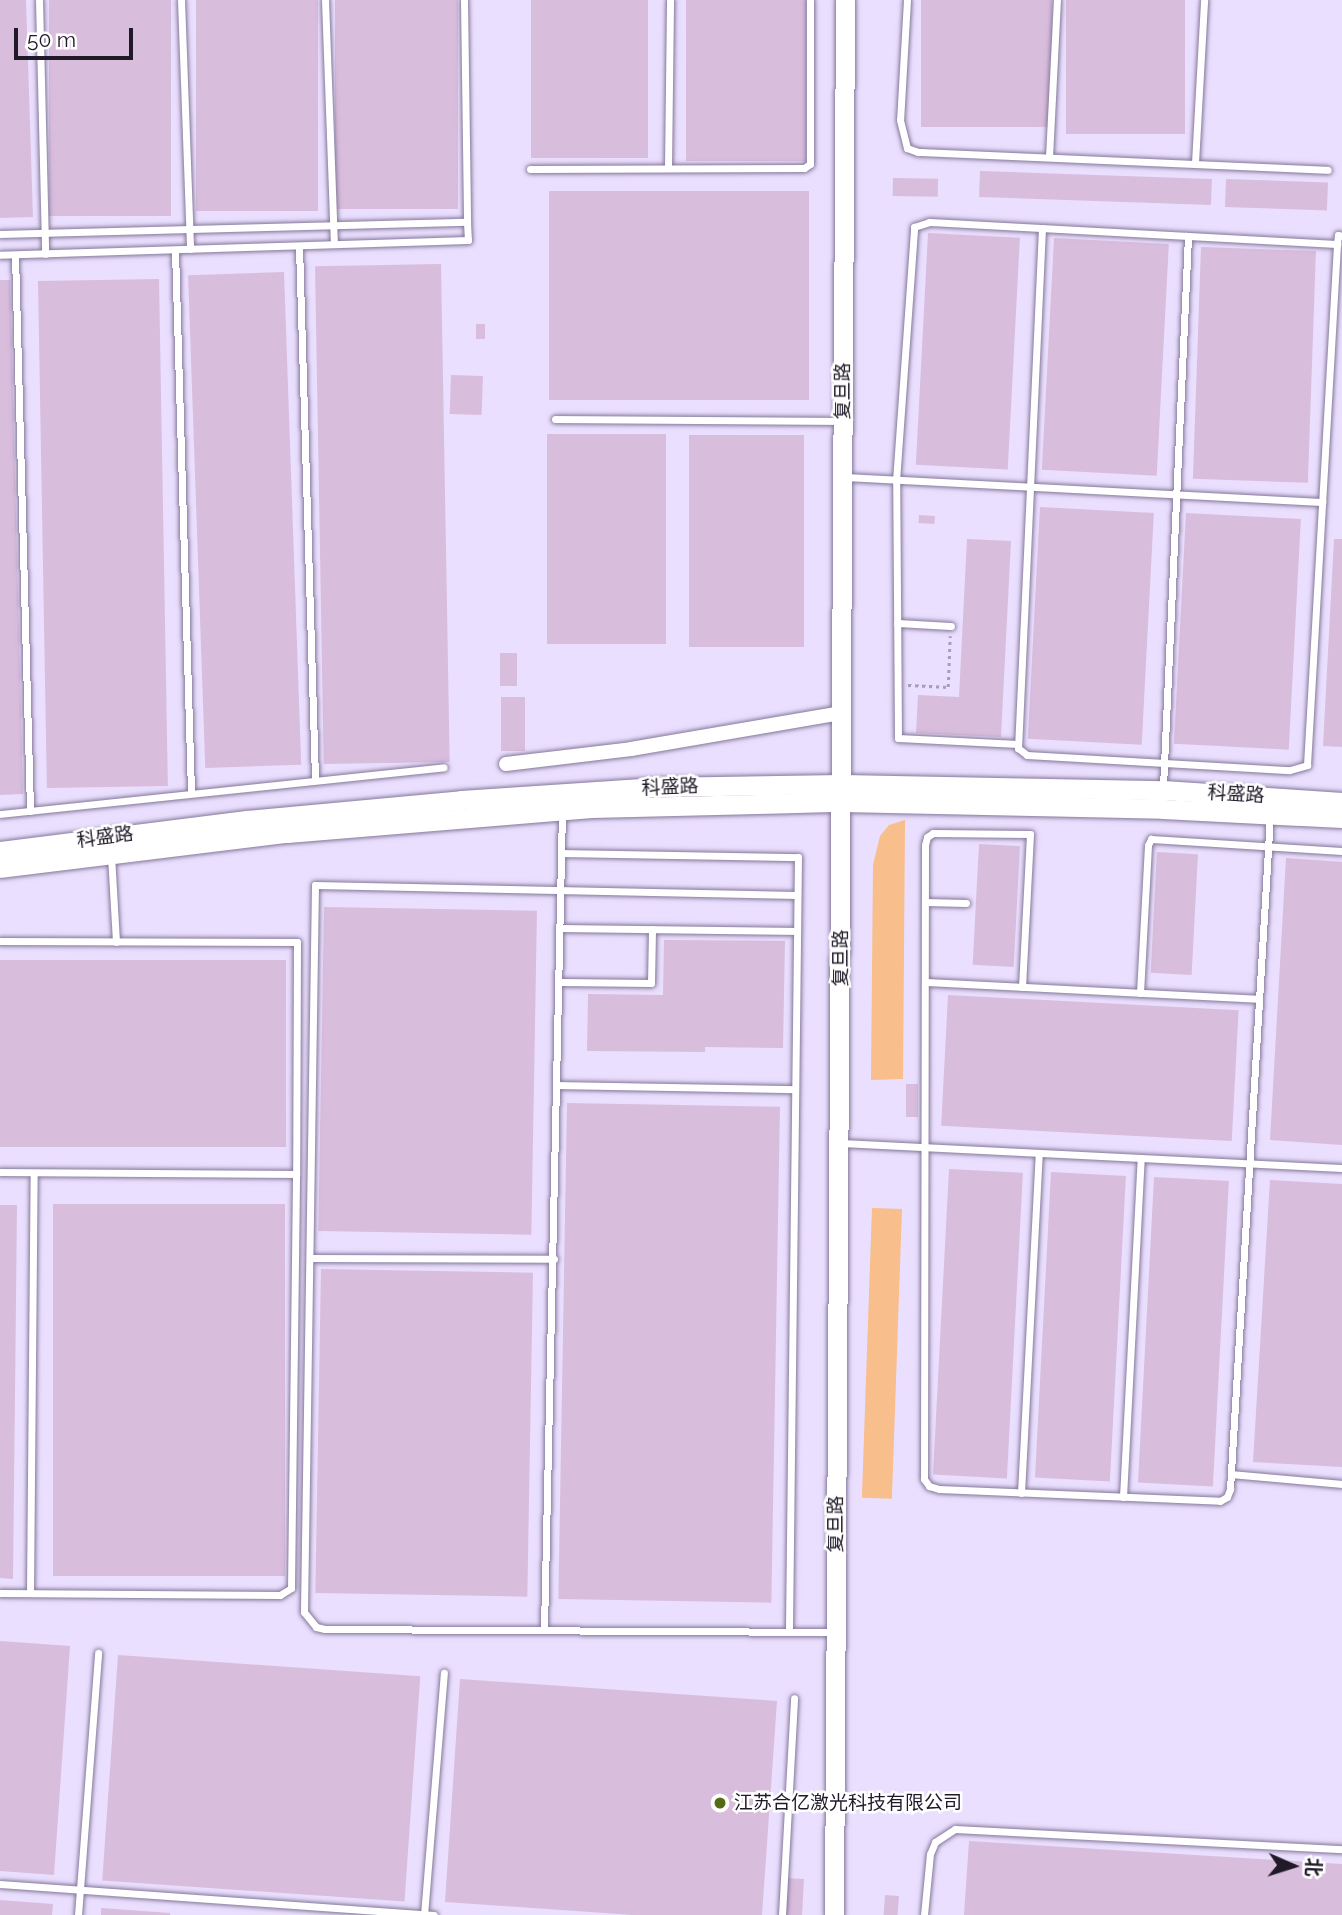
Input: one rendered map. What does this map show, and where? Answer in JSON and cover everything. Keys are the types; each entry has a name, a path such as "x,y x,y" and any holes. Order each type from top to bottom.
{"street":[{"name":"复旦路","path":"834,1915 845,0"},
{"path":"506,764 631,749 842,713"},
{"name":"科盛路","path":"0,868 247,820 562,801 842,793 1163,799 1271,805 1342,802"},
{"name":"科盛路","path":"1271,805 1342,818"},
{"name":"科盛路","path":"0,851 111,845"}],"lane":[{"path":"39,0 45,254"},
{"path":"181,0 190,249"},
{"path":"325,0 334,244"},
{"path":"0,255 468,240 464,0"},
{"path":"668,167 670,0"},
{"path":"530,169 804,168 810,164 810,0"},
{"path":"907,0 900,120 907,148 1328,170"},
{"path":"1049,157 1057,0"},
{"path":"1195,163 1204,0"},
{"path":"0,234 467,222"},
{"path":"1018,744 898,738 896,481 914,227 929,222 1337,244"},
{"path":"1042,228 1018,744 1022,754 1290,770 1307,765 1337,244 1338,236 1342,236"},
{"path":"1163,799 1174,496 1188,236"},
{"path":"299,246 315,779"},
{"path":"175,250 191,792"},
{"path":"15,254 30,811"},
{"path":"555,419 843,421"},
{"path":"843,477 1030,489 1322,502"},
{"path":"897,623 951,626"},
{"path":"0,814 444,767"},
{"path":"544,1629 563,889 562,801"},
{"path":"1022,987 1030,834 933,833 927,837 925,845 924,1479 929,1486 939,1489 1220,1501 1227,1497 1230,1489 1271,805"},
{"path":"1140,993 1148,845 1151,839 1342,851"},
{"path":"111,845 116,942"},
{"path":"563,853 797,857 789,1632"},
{"path":"797,895 315,885 304,1612 309,1621 325,1629 836,1632"},
{"path":"925,902 966,903"},
{"path":"562,928 797,931"},
{"path":"560,982 652,983 652,929"},
{"path":"0,941 297,942 291,1588 280,1595 0,1593"},
{"path":"925,982 1259,999"},
{"path":"558,1085 795,1089"},
{"path":"839,1143 1342,1168"},
{"path":"1021,1493 1039,1153"},
{"path":"1123,1497 1141,1158"},
{"path":"0,1172 296,1174"},
{"path":"30,1593 34,1172"},
{"path":"310,1258 554,1259"},
{"path":"1231,1474 1342,1484"},
{"path":"78,1915 98,1654"},
{"path":"424,1915 444,1673"},
{"path":"782,1915 794,1698"},
{"path":"924,1915 930,1854 935,1842 955,1829 1342,1849"},
{"path":"0,1884 434,1915"}],"path":[{"path":"897,684 948,687 951,626"}],"shaded area":[{"path":"905,820 903,1079 871,1080 873,865 880,836 889,825"},
{"path":"872,1208 902,1209 892,1499 862,1498"}],"building":[{"path":"0,0 26,0 33,217 0,218"},
{"path":"49,0 171,0 171,216 49,216"},
{"path":"196,0 318,0 318,211 196,211"},
{"path":"335,0 458,0 458,209 335,209"},
{"path":"531,0 648,0 648,158 531,158"},
{"path":"686,0 806,0 806,161 686,161"},
{"path":"921,0 1052,0 1052,127 921,127"},
{"path":"1066,0 1185,0 1185,134 1066,134"},
{"path":"980,171 1212,179 1211,205 979,197"},
{"path":"893,178 938,179 938,197 893,196"},
{"path":"1226,179 1328,183 1327,211 1225,207"},
{"path":"549,191 809,191 809,400 549,400"},
{"path":"928,233 1020,238 1008,469 916,465"},
{"path":"1054,238 1169,244 1157,476 1042,470"},
{"path":"1201,247 1316,251 1308,483 1193,479"},
{"path":"441,264 450,762 324,764 315,266"},
{"path":"284,272 301,765 205,768 188,275"},
{"path":"159,279 168,786 47,788 38,281"},
{"path":"0,280 10,280 23,794 0,795"},
{"path":"476,324 485,324 485,339 476,339"},
{"path":"451,375 483,376 482,415 450,414"},
{"path":"547,434 666,434 666,644 547,644"},
{"path":"689,435 804,435 804,647 689,647"},
{"path":"1040,507 1154,513 1142,745 1028,739"},
{"path":"1186,513 1301,519 1289,750 1174,744"},
{"path":"919,515 935,516 934,524 918,523"},
{"path":"967,539 1011,541 1001,737 916,733 918,695 959,697"},
{"path":"1334,539 1342,539 1342,747 1323,746"},
{"path":"500,653 517,653 517,686 500,686"},
{"path":"501,697 525,697 525,751 501,751"},
{"path":"979,844 1020,846 1014,967 973,965"},
{"path":"1157,852 1198,854 1192,975 1151,973"},
{"path":"1286,858 1342,862 1342,1145 1270,1140"},
{"path":"324,907 537,911 531,1235 318,1231"},
{"path":"664,940 785,941 783,1048 705,1047 705,1052 587,1051 588,994 663,995"},
{"path":"0,960 286,960 286,1147 0,1147"},
{"path":"948,995 1239,1010 1232,1141 941,1126"},
{"path":"906,1084 918,1084 918,1117 906,1117"},
{"path":"567,1103 780,1107 771,1603 558,1599"},
{"path":"949,1169 1023,1173 1007,1478 933,1475"},
{"path":"1051,1172 1126,1176 1110,1482 1035,1478"},
{"path":"1154,1177 1229,1181 1213,1487 1138,1483"},
{"path":"1270,1180 1342,1184 1342,1467 1253,1462"},
{"path":"53,1204 285,1204 285,1576 53,1576"},
{"path":"0,1205 17,1205 13,1579 0,1578"},
{"path":"321,1269 533,1273 527,1597 315,1593"},
{"path":"0,1641 70,1646 54,1875 0,1871"},
{"path":"118,1655 420,1676 404,1902 102,1880"},
{"path":"460,1679 777,1701 762,1915 633,1915 445,1902"},
{"path":"969,1841 1342,1864 1342,1915 964,1915"},
{"path":"787,1878 804,1879 802,1915 785,1915"},
{"path":"885,1895 899,1896 898,1915 884,1915"},
{"path":"0,1900 53,1904 52,1915 0,1915"},
{"path":"101,1908 170,1913 170,1915 101,1915"}],"place":[{"name":"江苏合亿激光科技有限公司","path":"720,1803"}]}
